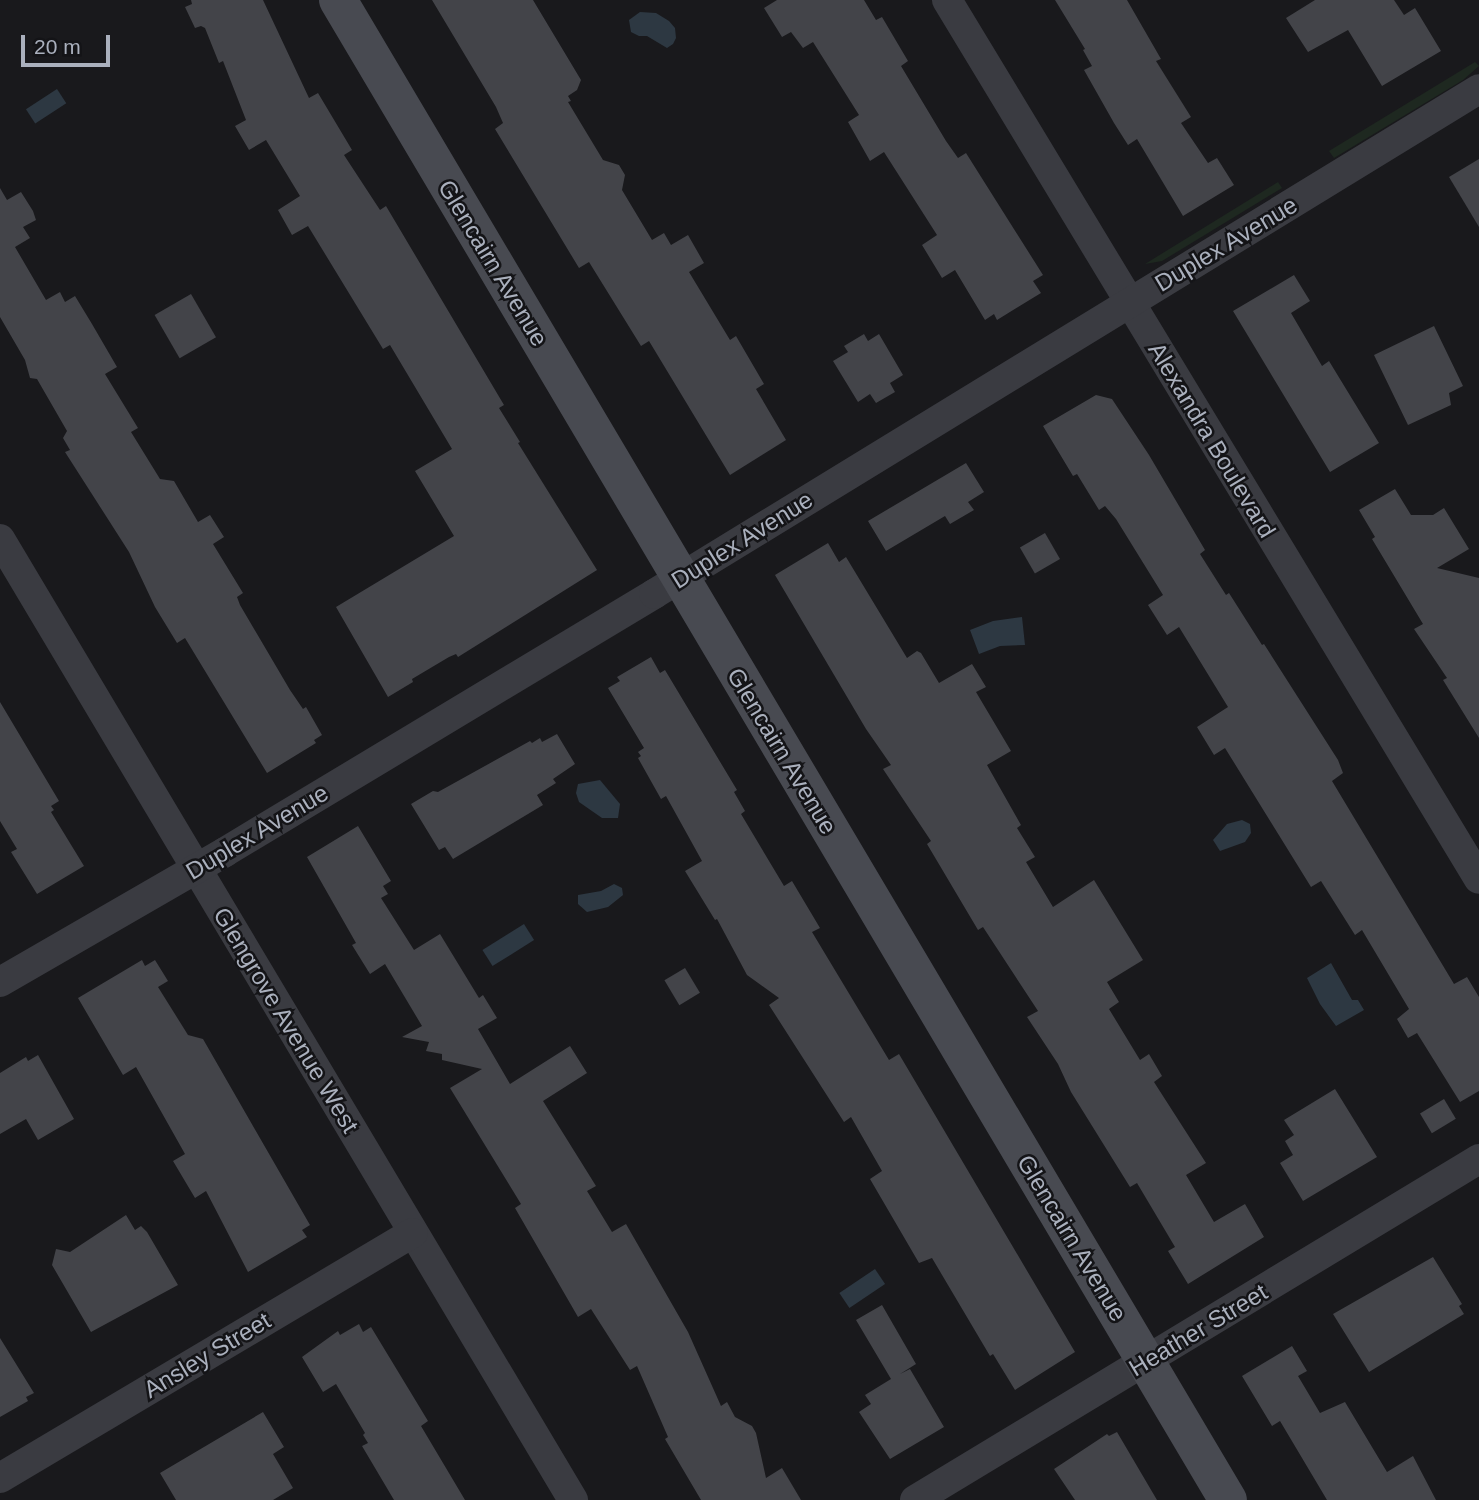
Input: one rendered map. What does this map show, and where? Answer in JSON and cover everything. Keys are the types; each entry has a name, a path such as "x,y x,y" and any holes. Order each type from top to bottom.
{"street":[{"name":"Glencairn Avenue","path":"338,0 1228,1500"},
{"name":"Alexandra Boulevard","path":"947,0 1479,879"},
{"name":"Duplex Avenue","path":"0,982 196,868 680,578 1479,89"},
{"name":"Glengrove Avenue West","path":"0,539 573,1500"},
{"name":"Heather Street","path":"915,1500 1479,1159"},
{"name":"Ansley Street","path":"0,1478 413,1233"}],"shaded area":[{"path":"640,12 656,13 669,21 675,28 676,38 673,44 667,48 647,36 631,32 629,20"},
{"path":"1475,62 1479,66 1463,80 1334,158 1329,151"},
{"path":"57,89 66,103 35,123 26,109"},
{"path":"1278,182 1282,188 1162,261 1145,264"},
{"path":"1022,617 1025,645 1000,646 979,654 970,630 993,621"},
{"path":"600,780 620,804 618,818 602,818 579,802 576,793 578,784"},
{"path":"1242,820 1250,824 1251,833 1245,842 1220,851 1213,840 1227,824"},
{"path":"614,884 622,888 623,895 608,907 587,912 578,904 578,895 601,891"},
{"path":"524,924 534,940 493,966 482,950"},
{"path":"1331,963 1352,1000 1358,1000 1364,1010 1336,1026 1320,1004 1307,978"},
{"path":"875,1269 885,1284 849,1308 839,1293"}],"building":[{"path":"191,0 263,0 309,98 318,93 352,150 344,155 380,210 386,206 504,405 499,408 520,442 518,443 597,570 458,657 456,654 449,657 412,679 413,682 388,697 336,607 454,536 415,471 452,449 390,345 383,349 308,226 292,235 278,210 300,196 266,140 249,150 235,126 246,120 223,61 219,63 205,28 195,28 185,7 192,4"},
{"path":"432,0 533,0 581,80 577,90 568,96 571,101 568,102 603,160 619,165 625,175 622,190 652,240 664,233 671,245 688,235 704,263 689,272 730,340 736,336 764,384 756,389 786,440 730,475 649,341 641,346 589,262 579,268 495,129 503,123 496,107"},
{"path":"777,0 864,0 876,20 882,17 908,61 901,66 946,141 958,158 966,153 1043,275 1033,281 1041,293 997,320 994,314 985,320 955,270 942,278 922,245 937,235 884,152 870,161 848,122 859,115 813,42 803,48 791,32 782,37 764,8"},
{"path":"1055,0 1127,0 1161,59 1156,61 1191,117 1181,123 1208,163 1217,158 1234,185 1183,216 1137,139 1128,145 1114,123 1084,70 1092,66 1083,50 1085,49"},
{"path":"1315,0 1394,0 1404,15 1415,8 1441,51 1382,86 1348,30 1308,52 1286,18"},
{"path":"1479,159 1479,227 1449,177"},
{"path":"0,188 7,200 21,192 33,211 36,220 23,227 30,238 15,247 46,300 60,292 65,302 75,296 117,367 105,374 138,428 131,432 160,479 174,481 198,522 210,515 224,537 213,544 243,593 237,597 240,605 290,690 303,709 306,707 322,735 314,740 316,743 267,773 185,638 177,643 155,607 129,552 65,452 70,450 63,438 67,431 37,379 30,378 25,360 0,317"},
{"path":"1294,275 1310,301 1291,313 1322,366 1329,361 1379,443 1330,472 1233,311"},
{"path":"191,294 216,337 180,358 155,315"},
{"path":"1434,326 1463,386 1449,393 1451,405 1408,425 1374,355"},
{"path":"864,334 868,341 879,334 903,375 890,383 895,392 876,403 870,394 858,402 833,361 848,352 844,346"},
{"path":"1096,395 1112,399 1149,455 1205,550 1200,554 1226,595 1229,593 1262,645 1264,644 1338,760 1343,773 1332,781 1454,984 1467,977 1479,997 1479,1091 1460,1102 1417,1033 1408,1038 1397,1019 1409,1009 1362,930 1355,935 1321,881 1311,887 1225,748 1214,755 1197,727 1228,707 1179,627 1167,635 1148,605 1163,595 1116,519 1105,506 1099,510 1077,474 1073,476 1043,426"},
{"path":"966,463 984,492 968,502 974,510 950,524 945,516 886,551 868,521"},
{"path":"1395,489 1411,515 1433,515 1444,508 1469,549 1437,568 1479,578 1479,738 1443,680 1447,678 1414,629 1423,624 1372,539 1375,537 1359,510"},
{"path":"1045,533 1060,559 1035,573 1020,548"},
{"path":"828,543 839,562 846,557 907,658 917,651 921,653 939,683 972,664 986,687 976,692 1011,751 987,765 1021,825 1017,828 1035,857 1026,862 1053,907 1094,880 1143,960 1107,982 1119,1002 1109,1009 1140,1060 1149,1054 1162,1076 1154,1082 1206,1163 1186,1175 1214,1222 1245,1204 1264,1237 1188,1284 1168,1251 1175,1247 1137,1183 1130,1187 1071,1092 1058,1064 1027,1017 1038,1011 983,927 978,930 927,844 931,841 883,769 891,765 866,729 775,575"},
{"path":"651,657 660,673 665,670 737,790 734,792 745,811 741,814 784,886 792,881 820,928 812,932 889,1060 899,1054 1075,1352 1015,1390 993,1354 990,1356 932,1258 919,1263 870,1179 882,1171 851,1117 844,1122 769,1005 779,998 747,975 717,919 715,920 685,871 702,861 666,796 661,799 638,758 641,756 638,752 644,748 608,688 620,681 617,677"},
{"path":"0,702 59,801 51,806 54,810 51,812 84,866 37,894 11,852 17,849 0,821"},
{"path":"557,734 575,764 553,779 556,783 537,795 543,805 453,859 445,847 439,850 411,804 530,741 532,743 540,738 542,742"},
{"path":"358,826 391,881 383,886 388,894 381,898 414,950 440,934 479,998 483,995 497,1018 478,1029 510,1084 570,1046 587,1073 543,1101 596,1186 587,1191 612,1232 626,1224 688,1332 721,1406 727,1402 735,1417 752,1426 766,1478 782,1468 801,1500 701,1500 665,1439 668,1437 637,1366 630,1370 591,1309 578,1317 515,1208 521,1204 450,1088 482,1069 442,1060 442,1054 426,1051 429,1042 402,1037 422,1026 385,964 370,974 352,945 356,943 307,857"},
{"path":"142,960 145,966 155,960 168,981 158,987 188,1035 203,1039 310,1225 302,1230 307,1237 248,1272 206,1191 195,1198 173,1161 185,1154 136,1067 123,1075 78,998"},
{"path":"685,968 700,993 679,1005 664,980"},
{"path":"38,1055 74,1119 38,1140 26,1119 0,1134 0,1073 26,1057 28,1061"},
{"path":"1335,1089 1377,1157 1303,1201 1280,1163 1293,1155 1285,1141 1294,1135 1284,1120"},
{"path":"1444,1099 1456,1119 1432,1133 1420,1113"},
{"path":"126,1215 135,1230 141,1226 147,1232 178,1285 91,1332 52,1265 56,1249 70,1252"},
{"path":"1433,1257 1462,1304 1459,1306 1464,1314 1369,1372 1333,1314"},
{"path":"882,1305 916,1364 900,1374 910,1369 944,1427 890,1459 859,1412 871,1404 865,1395 891,1379 856,1320"},
{"path":"359,1324 363,1332 371,1327 428,1421 421,1426 465,1500 394,1500 362,1446 368,1443 363,1435 365,1433 336,1384 323,1392 302,1357 338,1331 340,1335"},
{"path":"0,1338 34,1393 26,1397 28,1401 0,1417"},
{"path":"1292,1346 1307,1371 1298,1376 1320,1413 1345,1402 1387,1472 1413,1456 1436,1500 1327,1500 1280,1421 1272,1426 1242,1376"},
{"path":"263,1412 284,1447 273,1454 293,1488 273,1500 176,1500 160,1473"},
{"path":"1117,1432 1157,1500 1075,1500 1054,1469 1107,1434 1109,1436"}]}
